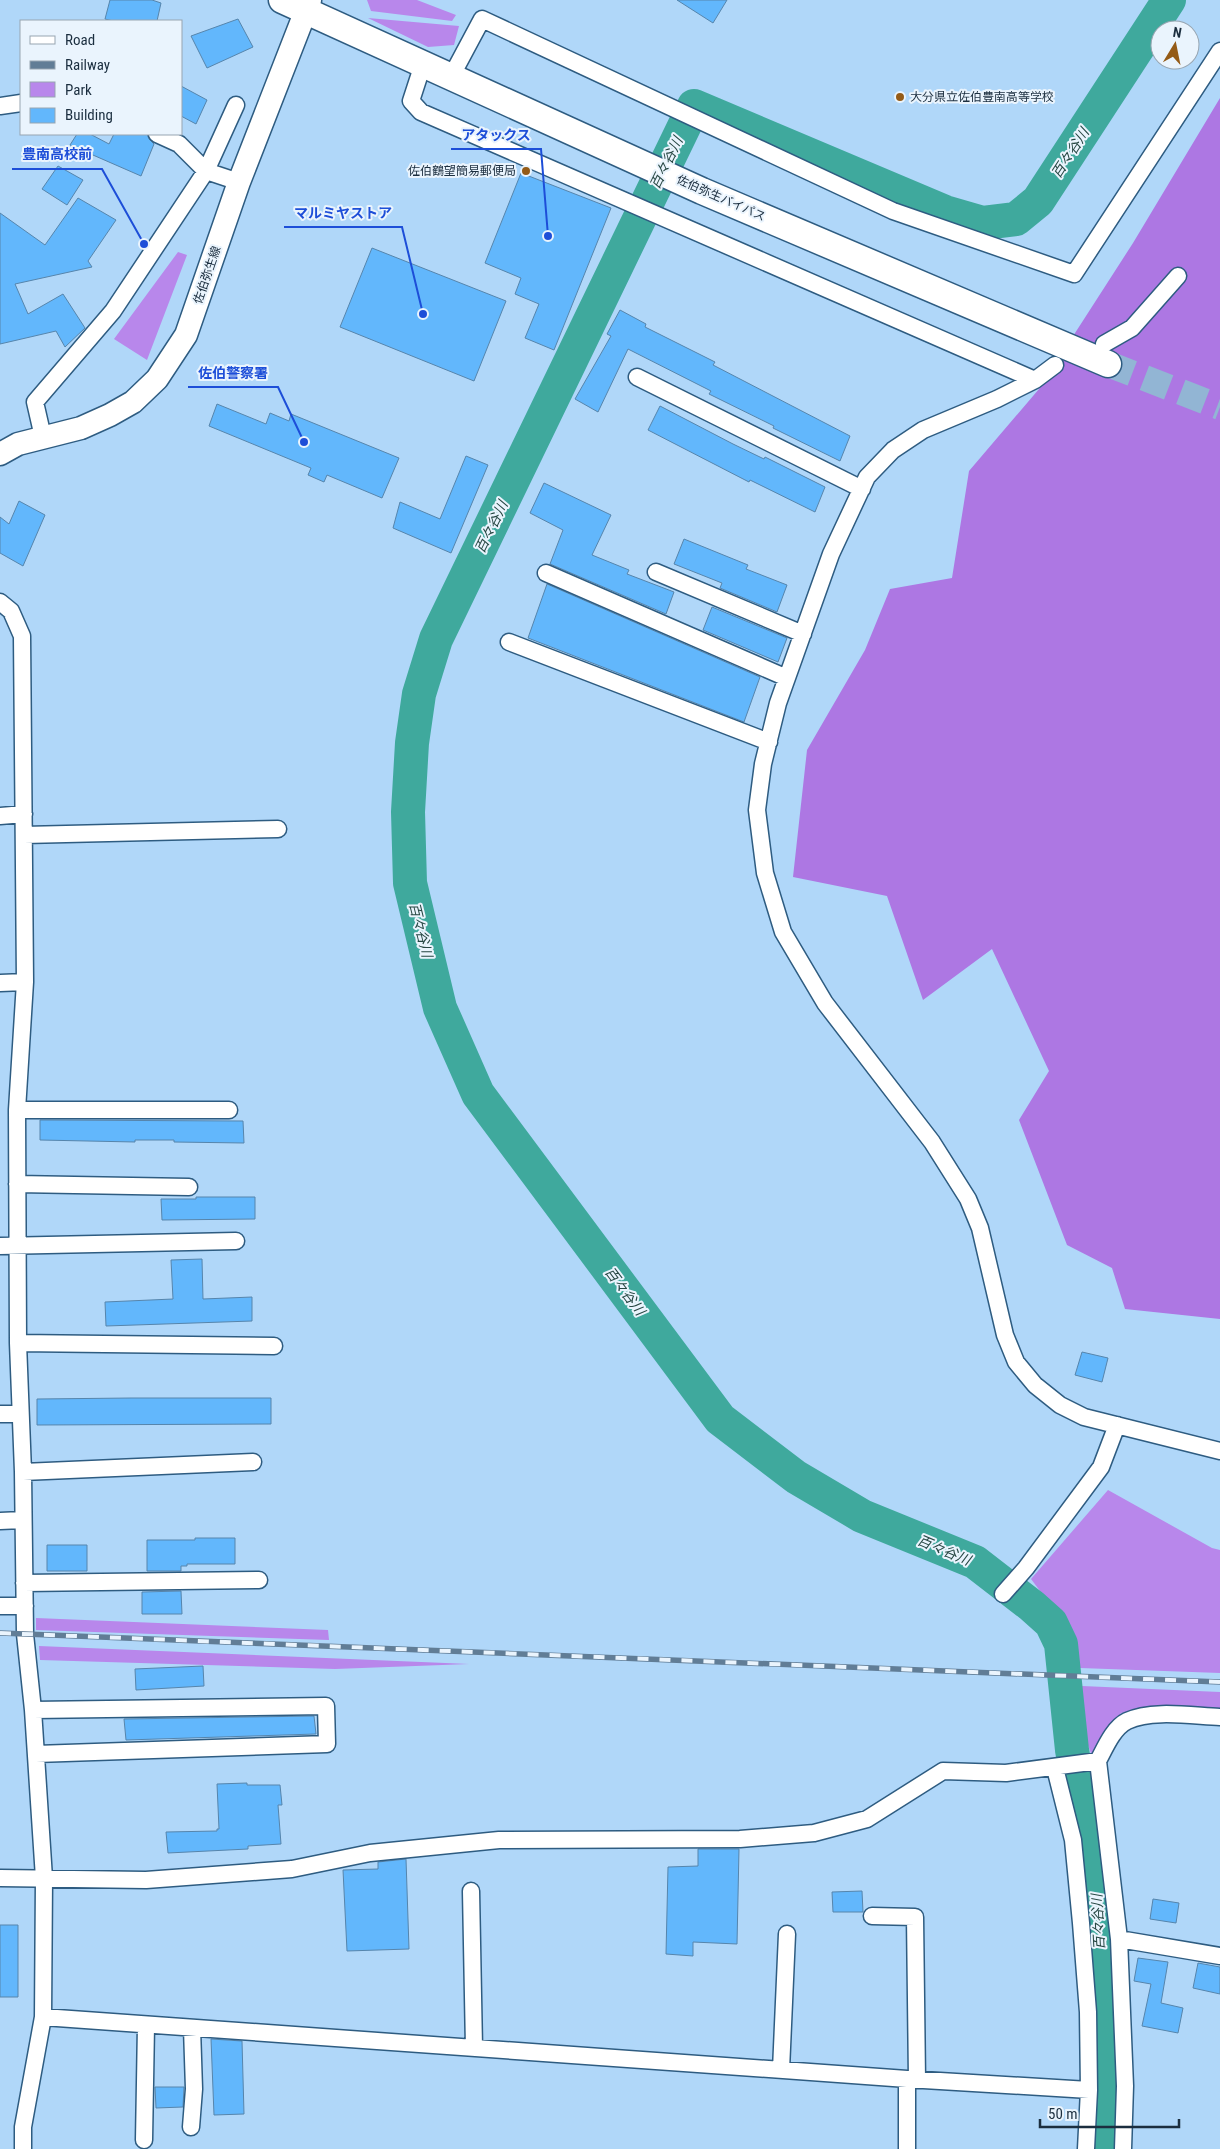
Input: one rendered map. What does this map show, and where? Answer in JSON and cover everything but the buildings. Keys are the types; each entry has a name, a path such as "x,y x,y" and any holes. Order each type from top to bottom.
{"highway":[{"name":"佐伯弥生バイパス","path":"299,3 423,64 702,191 1106,354"}],"main road":[{"name":"佐伯弥生線","path":"0,454 18,444 81,428 110,415 132,402 157,379 186,335 299,3"}],"street":[{"path":"451,77 482,19 894,211 1074,274 1220,51"},
{"path":"423,64 411,101 421,112 1035,380"},
{"path":"0,106 20,103"},
{"path":"43,437 34,402 113,311 206,171 236,104"},
{"path":"159,135 179,144 206,171 239,182"},
{"path":"1106,354 1178,276"},
{"path":"1055,365 1035,380 997,399 923,430 893,450 867,477 831,554 778,703 764,764 758,810 765,873 783,932 825,1003 932,1142 968,1199 980,1228 1005,1335 1016,1362 1035,1385 1060,1405 1084,1417 1220,1451"},
{"path":"637,377 862,489"},
{"path":"656,572 803,634"},
{"path":"546,574 787,678"},
{"path":"0,602 11,611 22,636 25,982 17,1110 17,1184 8,1246 18,1343 23,1472 22,1520 25,1634 34,1710 44,1878 43,2017 23,2127 23,2149"},
{"path":"509,642 769,742"},
{"path":"0,816 24,814"},
{"path":"24,835 278,829"},
{"path":"0,983 25,982"},
{"path":"17,1110 229,1110"},
{"path":"17,1184 189,1187"},
{"path":"8,1246 236,1241"},
{"path":"18,1343 274,1346"},
{"path":"0,1414 20,1414"},
{"path":"1002,1594 1026,1568 1101,1467 1117,1425"},
{"path":"23,1472 253,1462"},
{"path":"0,1521 22,1520"},
{"path":"24,1583 258,1580"},
{"path":"0,1606 25,1606"},
{"path":"34,1710 326,1706 327,1744 36,1754"},
{"path":"1123,2149 1125,2086 1119,1939 1098,1761 1112,1735 1126,1721 1149,1714 1220,1716"},
{"path":"0,1878 146,1880 292,1870 370,1853 499,1840 740,1839 814,1833 867,1819 943,1771 1006,1773 1098,1761"},
{"path":"1055,1768 1073,1840 1080,1905 1088,2012 1089,2090 1086,2149"},
{"path":"471,1891 474,2048"},
{"path":"872,1916 915,1917 912,2079 907,2149"},
{"path":"781,2070 787,1934"},
{"path":"1119,1939 1220,1956"},
{"path":"43,2017 1089,2090"},
{"path":"144,2140 146,2025"},
{"path":"191,2127 194,2089 192,2028"}],"green space":[{"path":"367,0 417,0 456,15 452,21 371,11"},
{"path":"368,18 459,26 454,45 428,47"},
{"path":"178,252 187,255 147,360 114,339"},
{"path":"1108,1490 1212,1548 1220,1550 1220,1673 1080,1668 1068,1628 1031,1579"},
{"path":"36,1618 328,1630 329,1640 36,1630"},
{"path":"39,1646 469,1664 335,1669 40,1660"},
{"path":"1082,1686 1220,1692 1220,1711 1155,1708 1121,1713 1106,1740 1092,1756 1080,1724"}],"shaded area":[{"path":"1220,98 1220,1319 1125,1309 1112,1268 1067,1245 1019,1120 1049,1071 992,949 923,1000 887,896 793,877 807,750 865,650 890,589 952,578 969,471 1039,389 1133,243"}],"waterway":[{"name":"百々谷川","path":"1104,2149 1106,2069 1098,1894 1072,1750 1061,1644 1051,1623 975,1562 862,1516 796,1477 720,1419 478,1094 440,1008 410,883 408,812 412,743 419,694 436,639 694,106 945,212 983,223 1016,219 1038,201 1169,0"}],"tunnel":[{"path":"1108,364 1220,407"}],"railway":[{"path":"0,1633 1220,1682"}],"place":[{"name":"大分県立佐伯豊南高等学校","path":"900,97"},
{"name":"佐伯鶴望簡易郵便局","path":"526,171"},
{"name":"アタックス","path":"548,236"},
{"name":"豊南高校前","path":"144,244"},
{"name":"マルミヤストア","path":"423,314"},
{"name":"佐伯警察署","path":"304,442"}]}
